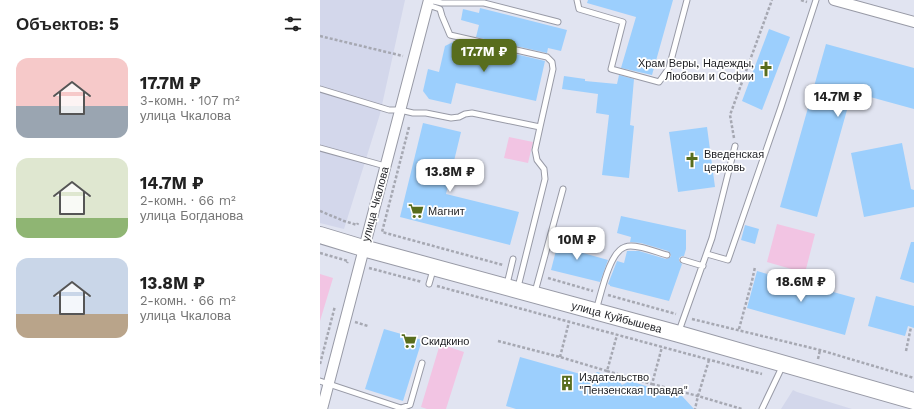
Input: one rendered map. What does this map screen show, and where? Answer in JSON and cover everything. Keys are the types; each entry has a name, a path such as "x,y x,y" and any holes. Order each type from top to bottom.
{"main road":[{"name":"улица Куйбышева","path":"320,234 363,248 679,334 780,371 914,401"}],"street":[{"path":"834,0 914,22"},
{"name":"улица Чкалова","path":"322,409 324,383 363,248 428,2"}],"lane":[{"path":"577,0 579,9 623,22 611,69 659,82 669,68 687,0"},
{"path":"707,254 728,260 816,0"},
{"path":"428,2 484,3 558,22"},
{"path":"428,2 440,9 450,35 547,57 552,62 553,69 535,150 537,160 544,168 545,179 512,289"},
{"path":"320,89 389,110 426,113 451,118 472,113 540,126"},
{"path":"679,334 712,238 736,146"},
{"path":"320,148 385,166"},
{"path":"535,295 563,189"},
{"path":"596,312 611,262 617,252 625,247 636,246 667,255"},
{"path":"512,289 513,259"},
{"path":"683,260 703,266"},
{"path":"429,284 434,267"},
{"path":"324,383 401,408 410,405 422,363"},
{"path":"762,409 780,371"}],"path":[{"path":"736,146 730,115 772,0"},
{"path":"320,36 413,59"},
{"path":"320,211 357,225"},
{"path":"320,253 348,261 346,269"},
{"path":"739,330 755,267"},
{"path":"368,268 709,360 780,371"},
{"path":"320,364 336,305"},
{"path":"684,316 843,356 914,378"},
{"path":"354,322 368,326"},
{"path":"560,358 569,322"},
{"path":"906,351 911,327"},
{"path":"607,372 616,335"},
{"path":"498,341 742,409"},
{"path":"652,384 662,347"},
{"path":"695,409 709,360"}],"shaded area":[{"path":"320,0 405,0 380,114 344,229 320,223"},
{"path":"509,137 533,142 528,163 504,158"},
{"path":"777,224 815,234 805,273 767,262"},
{"path":"320,274 333,278 320,321"},
{"path":"440,344 464,352 446,409 427,409 421,407"},
{"path":"793,390 797,392 852,409 781,409"}],"building":[{"path":"588,0 673,0 652,75 621,68 636,17 587,3"},
{"path":"480,8 567,30 561,51 548,48 547,53 476,37 479,25 461,20 463,9 479,13"},
{"name":"Храм Веры, Надежды, Любови и Софии","path":"769,29 790,37 762,110 742,101"},
{"path":"453,42 473,47 474,44 545,61 536,101 456,83 451,104 429,99 423,91 428,69 439,72 445,46"},
{"path":"826,44 914,68 914,109 852,92 817,217 780,207"},
{"path":"619,75 634,79 630,125 634,126 629,178 602,175 609,115 596,113 598,94 562,89 564,76 585,79 585,81 617,84"},
{"path":"423,123 461,132 446,194 519,212 510,245 400,217"},
{"name":"Введенская церковь","path":"707,127 715,187 678,192 669,132"},
{"path":"902,143 911,189 914,190 914,207 864,217 851,153"},
{"path":"621,216 686,230 686,249 684,256 679,258 679,261 682,264 669,301 610,286 608,284 617,261 624,263 627,251 639,251 666,259 671,256 668,251 641,243 630,242 631,237 617,233"},
{"path":"745,225 759,229 755,244 741,240"},
{"path":"560,235 579,239 576,251 608,260 600,282 551,270"},
{"path":"911,242 914,242 914,283 900,279"},
{"path":"757,271 855,298 845,335 747,308"},
{"path":"876,296 914,306 914,328 908,326 905,336 868,326"},
{"path":"384,329 422,340 403,401 365,389"},
{"name":"Издательство \"Пензенская правда\"","path":"520,357 591,377 597,372 616,377 622,385 630,381 649,387 656,395 665,391 682,396 694,409 516,409 506,406"}],"place":[{"name":"Храм Веры, Надежды, Любови и Софии","path":"766,69"},
{"name":"Введенская церковь","path":"692,160"},
{"name":"Магнит","path":"416,211"},
{"name":"Скидкино","path":"409,341"},
{"name":"Издательство \"Пензенская правда\"","path":"567,383"}]}
